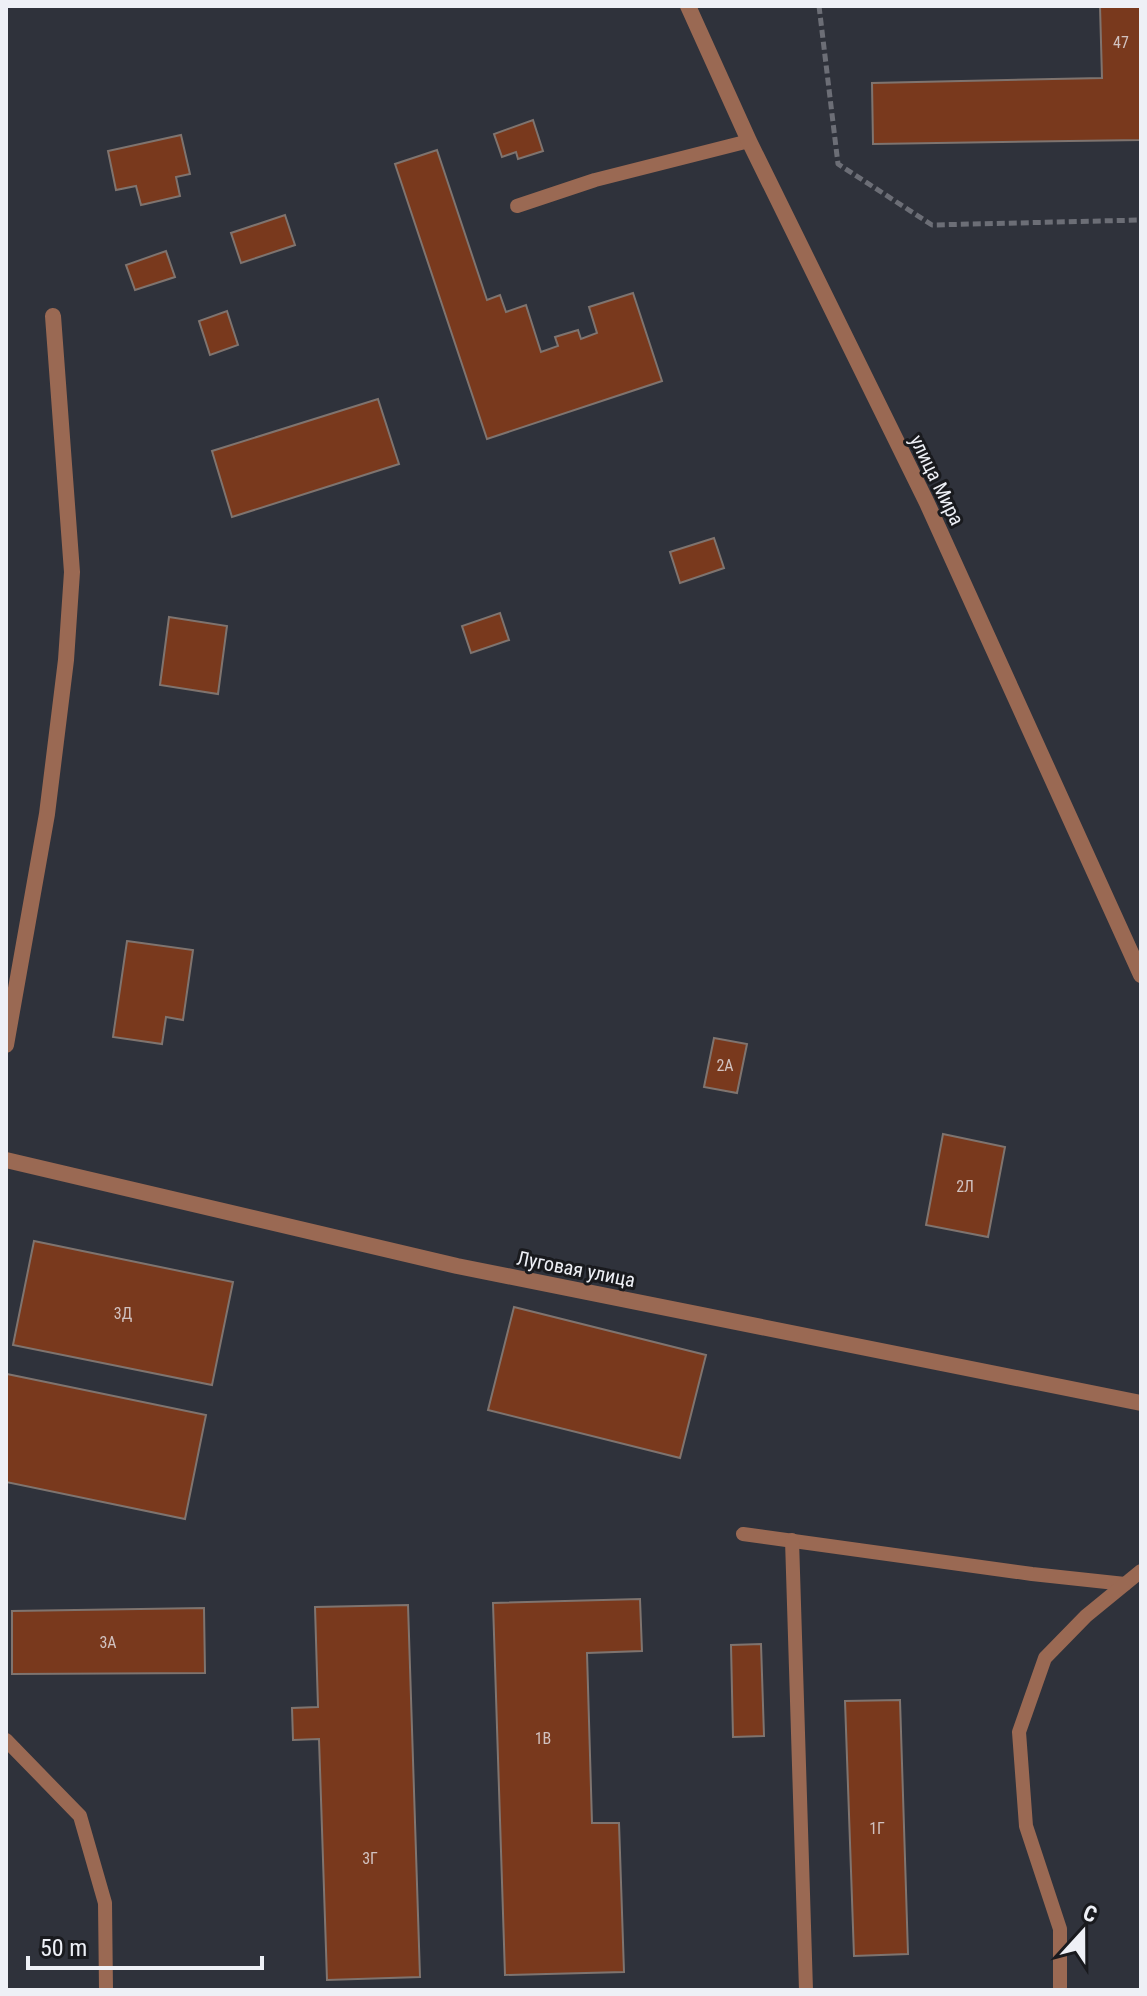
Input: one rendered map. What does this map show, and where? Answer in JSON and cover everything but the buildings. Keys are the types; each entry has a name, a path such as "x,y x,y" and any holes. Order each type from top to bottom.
{"street":[{"name":"улица Мира","path":"688,6 749,141 927,503 1141,975"},
{"path":"6,1045 47,814 66,660 72,572 53,316"},
{"name":"Луговая улица","path":"6,1160 457,1266 1141,1403"}],"lane":[{"path":"517,206 595,180 749,141"},
{"path":"743,1534 1125,1584"},
{"path":"792,1540 806,1990"},
{"path":"1060,1990 1060,1929 1026,1826 1019,1732 1045,1658 1086,1616 1141,1571"},
{"path":"6,1740 80,1816 105,1903 106,1990"}],"path":[{"path":"819,6 838,164 932,225 1141,220"}]}
